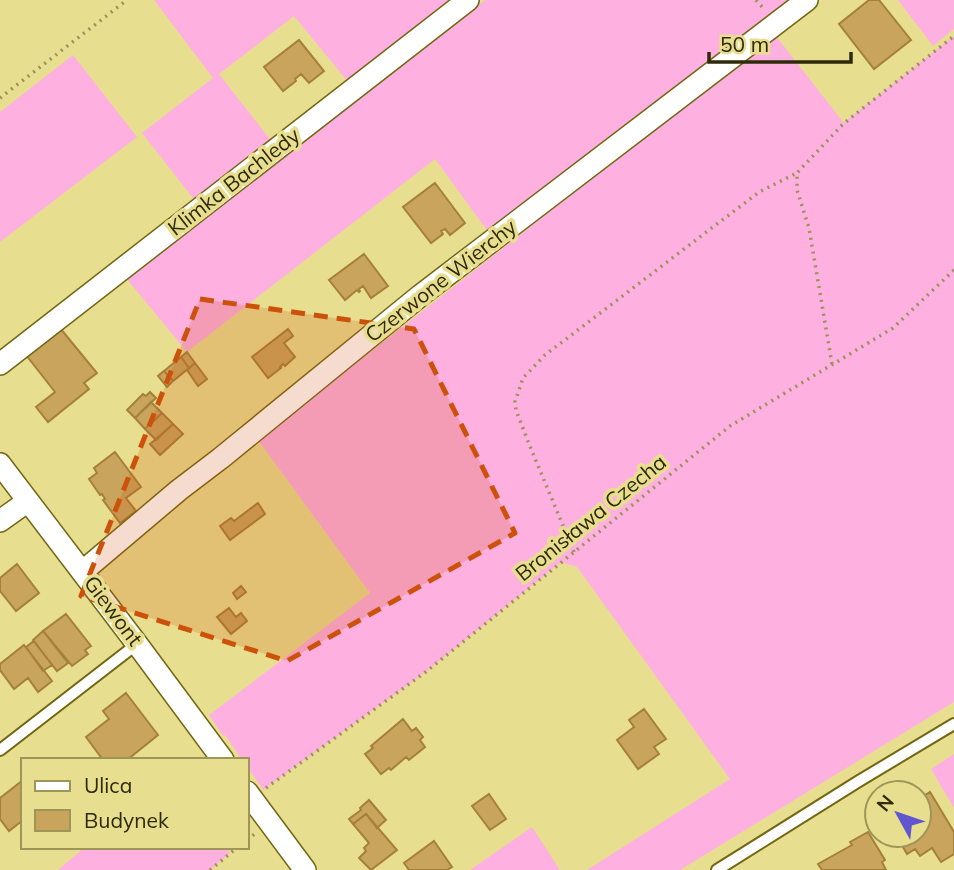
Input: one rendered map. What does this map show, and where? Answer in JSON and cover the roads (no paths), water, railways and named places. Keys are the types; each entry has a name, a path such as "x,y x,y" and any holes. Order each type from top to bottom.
{"street":[{"name":"Klimka Bachledy","path":"0,364 468,0"},
{"name":"Czerwone Wierchy","path":"82,572 179,490 421,295 807,0"},
{"name":"Giewont","path":"0,464 222,758"},
{"path":"0,521 28,501"},
{"path":"249,795 305,870"}],"lane":[{"path":"0,750 137,644"},
{"path":"717,870 954,724"}]}
